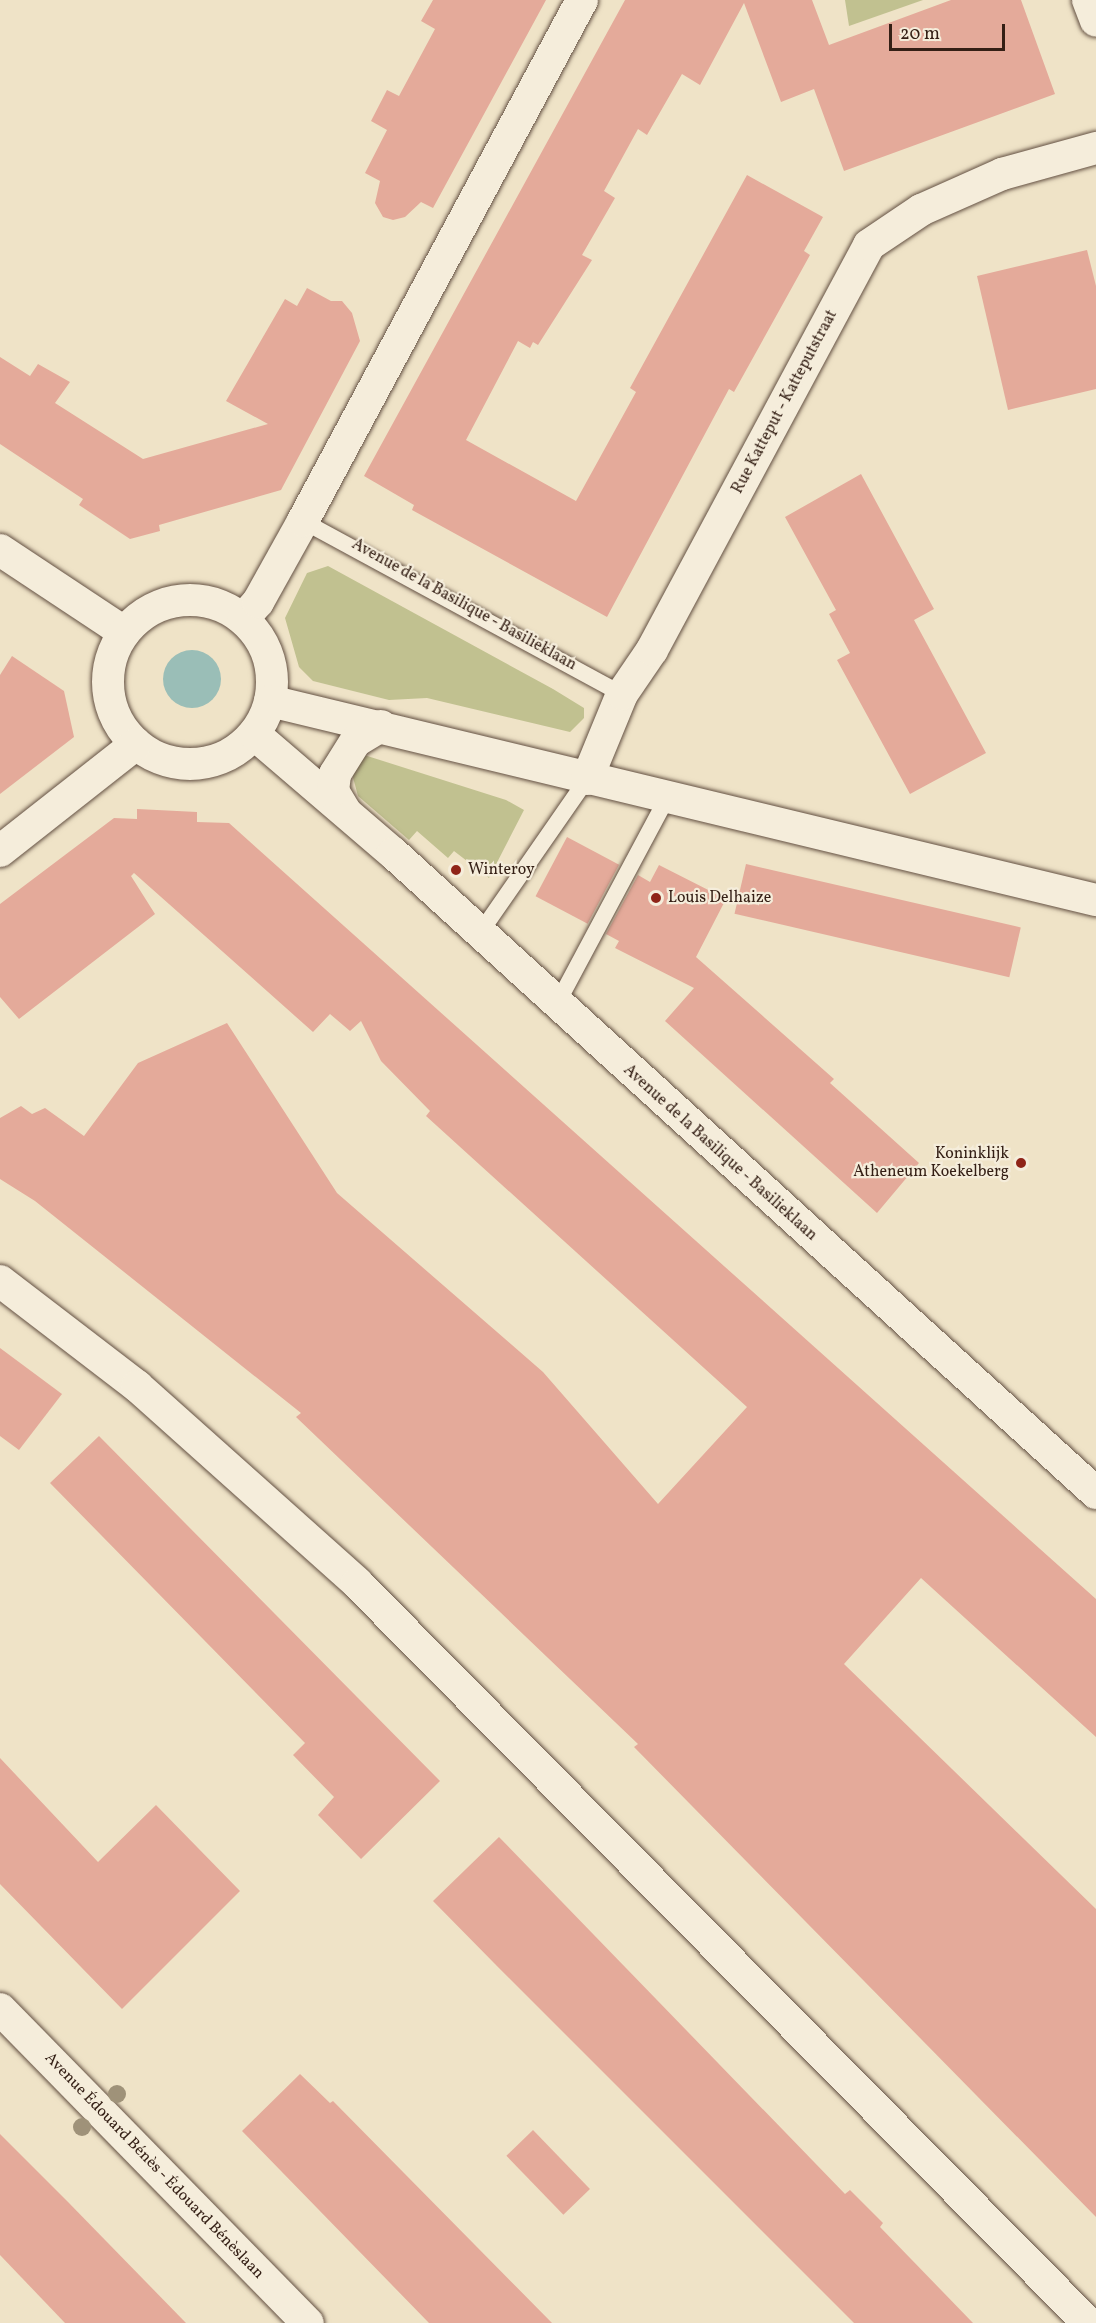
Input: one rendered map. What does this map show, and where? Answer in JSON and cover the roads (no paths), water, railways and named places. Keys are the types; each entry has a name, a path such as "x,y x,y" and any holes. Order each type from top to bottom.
{"street":[{"path":"243,619 258,602 303,521 582,0"},
{"path":"1088,0 1096,21"},
{"name":"Rue Katteput - Katteputstraat","path":"587,779 622,694 652,650 869,245 921,210 1002,174 1096,148"},
{"path":"0,550 124,632"},
{"path":"180,600 225,606 243,619 268,656 270,702 254,734 218,759 197,764 175,763 136,744 120,725 108,678 112,654 124,632 159,605 180,600"},
{"path":"270,702 381,726 666,800 1096,900"},
{"name":"Avenue de la Basilique - Basilieklaan","path":"345,811 333,791 335,774 356,741 381,726"},
{"name":"Avenue de la Basilique - Basilieklaan","path":"254,734 345,811 1096,1493"},
{"path":"0,851 136,744"},
{"path":"0,1281 137,1386 357,1583 1088,2323"},
{"name":"Avenue Édouard Bénès - Édouard Bénèslaan","path":"0,2009 308,2323"}],"lane":[{"name":"Avenue de la Basilique - Basilieklaan","path":"303,521 622,694"},
{"path":"480,933 587,779"},
{"path":"557,1004 666,800"}],"water":[{"path":"192,650 208,655 216,663 221,679 216,695 208,703 192,708 176,703 168,695 163,679 168,663 176,655"}],"place":[{"name":"Winteroy","path":"456,870"},
{"name":"Louis Delhaize","path":"656,898"},
{"name":"Koninklijk Atheneum Koekelberg","path":"1021,1163"}]}
